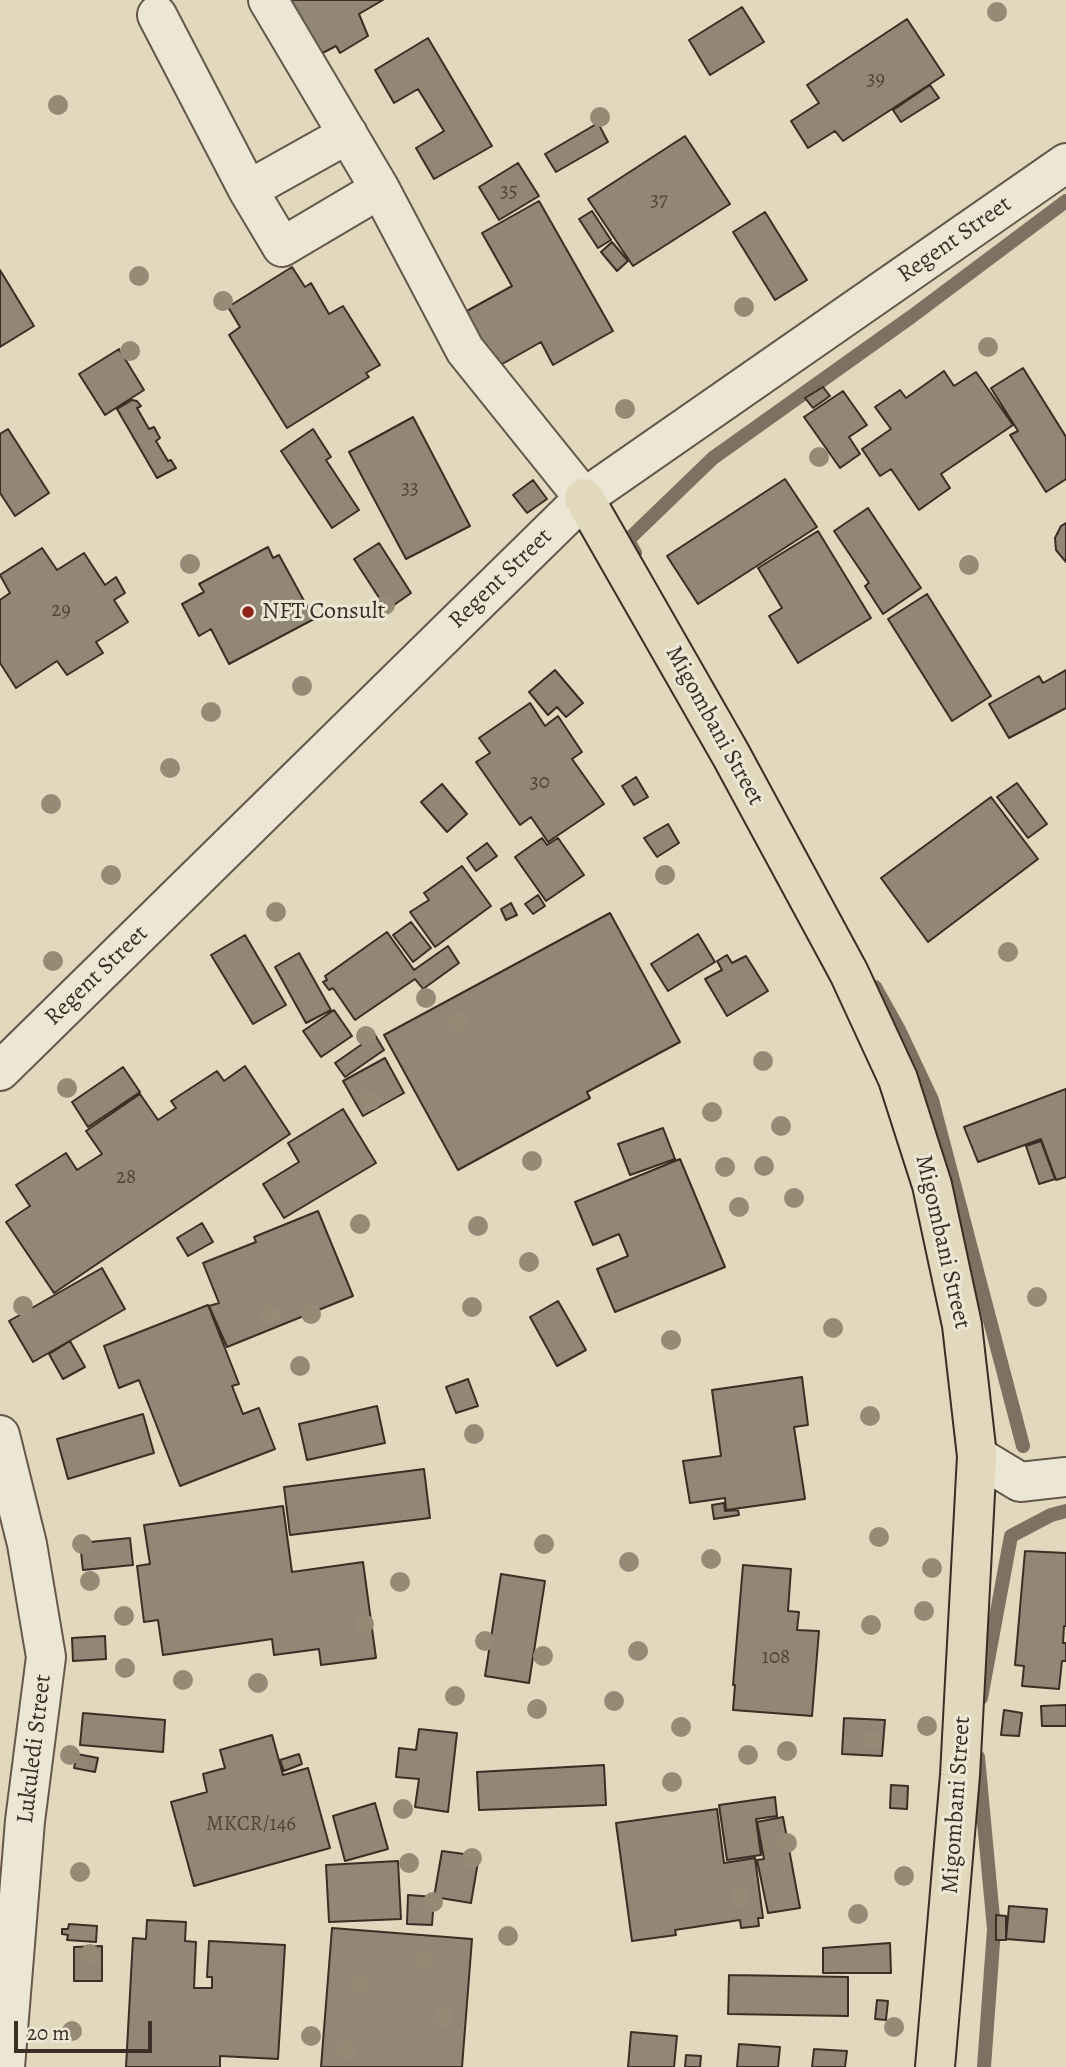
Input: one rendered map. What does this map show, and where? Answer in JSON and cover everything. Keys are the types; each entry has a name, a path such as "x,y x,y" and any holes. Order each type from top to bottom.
{"main road":[{"name":"Migombani Street","path":"584,498 731,755 849,973 898,1079 932,1185 960,1312 977,1456 960,1775 935,2067"}],"street":[{"path":"268,0 380,189 465,350 584,498"},
{"path":"157,15 248,190 282,247 380,189"},
{"path":"248,190 348,134"},
{"name":"Regent Street","path":"0,1072 584,498 1066,163"},
{"name":"Lukuledi Street","path":"0,1435 27,1544 47,1657 25,1821 5,2067"},
{"path":"977,1456 1020,1482 1066,1478"}],"building":[{"path":"290,0 383,0 359,14 368,36 340,53 336,46 311,59"},
{"path":"742,7 764,42 710,75 689,40"},
{"path":"907,19 944,75 843,141 835,131 808,148 791,121 819,103 807,85"},
{"path":"428,38 492,146 434,179 416,148 444,131 418,89 394,103 375,70"},
{"path":"930,85 939,98 901,122 893,110"},
{"path":"598,123 608,142 556,172 545,154"},
{"path":"685,136 730,204 633,266 588,199"},
{"path":"518,163 539,196 499,220 479,187"},
{"path":"539,201 613,331 553,365 541,342 497,367 465,312 512,286 482,233"},
{"path":"592,211 611,240 598,248 579,219"},
{"path":"765,212 807,280 775,300 733,232"},
{"path":"612,242 628,261 617,271 601,252"},
{"path":"292,267 305,287 311,283 329,314 343,306 380,365 366,373 369,377 287,428 229,335 240,327 228,307"},
{"path":"0,270 34,326 0,347"},
{"path":"119,349 144,390 105,415 79,374"},
{"path":"1023,368 1066,437 1066,479 1046,492 1010,435 1018,431 991,388"},
{"path":"944,371 954,386 976,372 1013,425 941,474 950,488 919,510 891,469 880,476 862,449 891,429 875,407 900,390 906,398"},
{"path":"823,387 830,396 813,408 805,398"},
{"path":"843,391 867,425 849,437 860,454 840,468 804,417"},
{"path":"132,400 141,406 137,408 149,429 154,427 160,438 156,441 168,461 171,460 176,468 157,478 117,409"},
{"path":"413,417 470,526 406,559 349,452"},
{"path":"8,429 49,493 15,516 0,493 0,434"},
{"path":"313,429 331,457 326,460 359,510 332,528 281,451"},
{"path":"785,479 817,527 698,604 667,556"},
{"path":"533,480 547,499 527,513 513,495"},
{"path":"868,508 921,588 883,614 865,586 869,583 834,531"},
{"path":"1066,523 1066,562 1056,550 1055,538 1061,526"},
{"path":"818,531 871,618 798,663 769,616 782,608 758,568"},
{"path":"379,543 411,593 387,610 354,559"},
{"name":"NFT Consult","path":"268,547 273,558 279,555 314,619 229,664 211,629 199,636 182,604 204,592 199,584"},
{"path":"42,548 57,570 84,553 105,585 116,577 125,593 114,600 128,622 96,642 103,653 67,675 57,661 16,688 0,663 0,600 10,593 0,575"},
{"path":"927,594 991,696 952,721 888,619"},
{"path":"555,670 583,703 566,717 557,707 548,715 529,692"},
{"path":"1066,670 1066,708 1009,738 989,704 1039,676 1043,683"},
{"path":"530,703 545,726 558,716 582,752 572,759 604,804 548,842 531,817 520,825 476,762 490,753 479,738"},
{"path":"636,777 648,797 634,805 622,786"},
{"path":"1017,783 1047,824 1028,838 997,797"},
{"path":"442,784 467,814 447,832 421,802"},
{"path":"991,797 1038,859 928,942 881,878"},
{"path":"668,824 679,843 657,857 644,838"},
{"path":"542,838 547,845 558,838 584,875 546,901 515,857"},
{"path":"487,843 497,856 476,871 467,858"},
{"path":"462,866 491,906 435,947 410,912 429,900 424,893"},
{"path":"538,895 545,906 533,914 525,904"},
{"path":"511,903 517,915 506,920 501,909"},
{"path":"610,913 680,1042 587,1092 590,1098 458,1170 384,1035"},
{"path":"411,922 431,948 413,962 393,935"},
{"path":"387,932 414,970 448,946 459,963 423,989 415,979 355,1020 333,988 329,990 323,982 327,980 325,976"},
{"path":"698,934 715,962 668,991 651,964"},
{"path":"245,935 286,1005 253,1024 211,955"},
{"path":"299,953 331,1010 306,1023 275,967"},
{"path":"727,955 732,963 746,956 768,991 727,1016 705,979 722,970 717,961"},
{"path":"334,1010 352,1036 321,1057 303,1031"},
{"path":"375,1035 384,1050 345,1077 335,1063"},
{"path":"385,1058 404,1093 363,1116 343,1081"},
{"path":"245,1066 290,1134 54,1293 6,1222 30,1206 16,1185 66,1153 77,1170 102,1154 86,1131 140,1094 158,1120 176,1108 171,1101 217,1071 224,1081"},
{"path":"123,1067 140,1092 88,1127 72,1102"},
{"path":"1066,1089 1066,1177 1056,1180 1041,1139 978,1162 964,1127"},
{"path":"343,1109 376,1163 284,1218 263,1184 299,1162 288,1143"},
{"path":"663,1128 675,1159 630,1175 618,1144"},
{"path":"1041,1141 1055,1179 1039,1184 1026,1146"},
{"path":"680,1159 725,1267 615,1312 597,1269 628,1256 619,1234 593,1245 575,1202"},
{"path":"318,1211 353,1296 227,1347 209,1306 219,1303 203,1263 256,1242 254,1237"},
{"path":"202,1223 213,1242 188,1256 177,1238"},
{"path":"102,1268 125,1309 33,1362 9,1321"},
{"path":"558,1301 586,1350 557,1366 530,1317"},
{"path":"208,1305 239,1384 232,1386 243,1414 259,1408 275,1449 180,1486 139,1380 119,1388 104,1346"},
{"path":"70,1341 85,1367 63,1379 49,1354"},
{"path":"802,1377 808,1425 794,1427 805,1499 726,1510 725,1498 690,1503 683,1461 721,1456 712,1390"},
{"path":"468,1379 478,1406 456,1413 446,1387"},
{"path":"377,1406 385,1443 307,1460 299,1424"},
{"path":"143,1414 154,1453 68,1479 57,1439"},
{"path":"424,1469 430,1518 290,1535 284,1487"},
{"path":"724,1503 725,1511 738,1510 739,1515 714,1519 712,1505"},
{"path":"283,1506 292,1572 363,1562 376,1658 321,1665 319,1649 274,1655 272,1639 163,1655 158,1620 144,1622 137,1566 150,1564 144,1525"},
{"path":"130,1538 133,1565 83,1570 80,1543"},
{"path":"1025,1551 1066,1553 1066,1626 1063,1643 1066,1643 1066,1661 1062,1661 1059,1689 1022,1686 1024,1666 1015,1665"},
{"path":"743,1565 791,1569 788,1611 799,1612 797,1630 819,1631 812,1716 733,1710"},
{"path":"501,1574 545,1581 529,1683 485,1676"},
{"path":"105,1636 106,1659 73,1661 72,1638"},
{"path":"1066,1705 1066,1726 1042,1726 1041,1706"},
{"path":"1004,1710 1022,1713 1019,1736 1001,1735"},
{"path":"83,1713 165,1720 163,1752 80,1745"},
{"path":"844,1718 885,1720 882,1756 842,1754"},
{"path":"419,1729 457,1733 448,1812 415,1807 419,1779 396,1777 399,1748 416,1750"},
{"path":"272,1735 283,1775 308,1768 330,1848 194,1886 171,1802 207,1792 203,1774 225,1768 220,1750"},
{"path":"77,1754 98,1758 95,1772 74,1768"},
{"path":"299,1754 302,1764 284,1771 280,1760"},
{"path":"604,1765 606,1805 479,1810 477,1772"},
{"path":"891,1785 908,1786 907,1809 890,1808"},
{"path":"775,1797 777,1816 756,1819 761,1855 727,1860 719,1805"},
{"path":"375,1803 388,1849 345,1861 333,1816"},
{"path":"717,1809 724,1863 755,1858 763,1918 758,1918 759,1926 741,1928 740,1920 675,1930 676,1935 632,1941 616,1823"},
{"path":"783,1817 800,1908 768,1913 757,1860 764,1859 757,1822"},
{"path":"442,1851 479,1856 471,1903 434,1897"},
{"path":"398,1861 401,1919 329,1922 326,1865"},
{"path":"408,1895 434,1897 432,1925 407,1924"},
{"path":"1009,1906 1047,1909 1044,1942 1006,1939"},
{"path":"996,1915 1006,1916 1006,1940 996,1940"},
{"path":"147,1920 186,1922 185,1941 196,1942 194,1988 212,1988 212,1977 207,1977 209,1941 285,1945 278,2059 220,2056 220,2067 126,2067 133,1938 146,1939"},
{"path":"69,1924 97,1926 96,1942 67,1940 68,1935 62,1934 62,1929 68,1929"},
{"path":"332,1928 472,1939 462,2067 321,2067"},
{"path":"890,1943 891,1973 823,1973 823,1948"},
{"path":"102,1946 102,1981 74,1981 74,1947"},
{"path":"729,1975 848,1977 848,2016 728,2014"},
{"path":"877,2000 888,2001 886,2020 875,2019"},
{"path":"631,2032 677,2036 674,2067 628,2067"},
{"path":"739,2044 780,2047 778,2067 737,2067"},
{"path":"814,2049 847,2051 845,2067 812,2067"},
{"path":"686,2055 701,2056 700,2067 685,2067"}],"waterway":[{"path":"635,553 628,540 713,458 911,317 1066,201"},
{"path":"875,987 932,1100 1023,1446"},
{"path":"981,1698 1011,1536 1051,1515 1066,1511"},
{"path":"978,1757 994,1929 984,2067"}],"place":[{"name":"NFT Consult","path":"248,612"}]}
